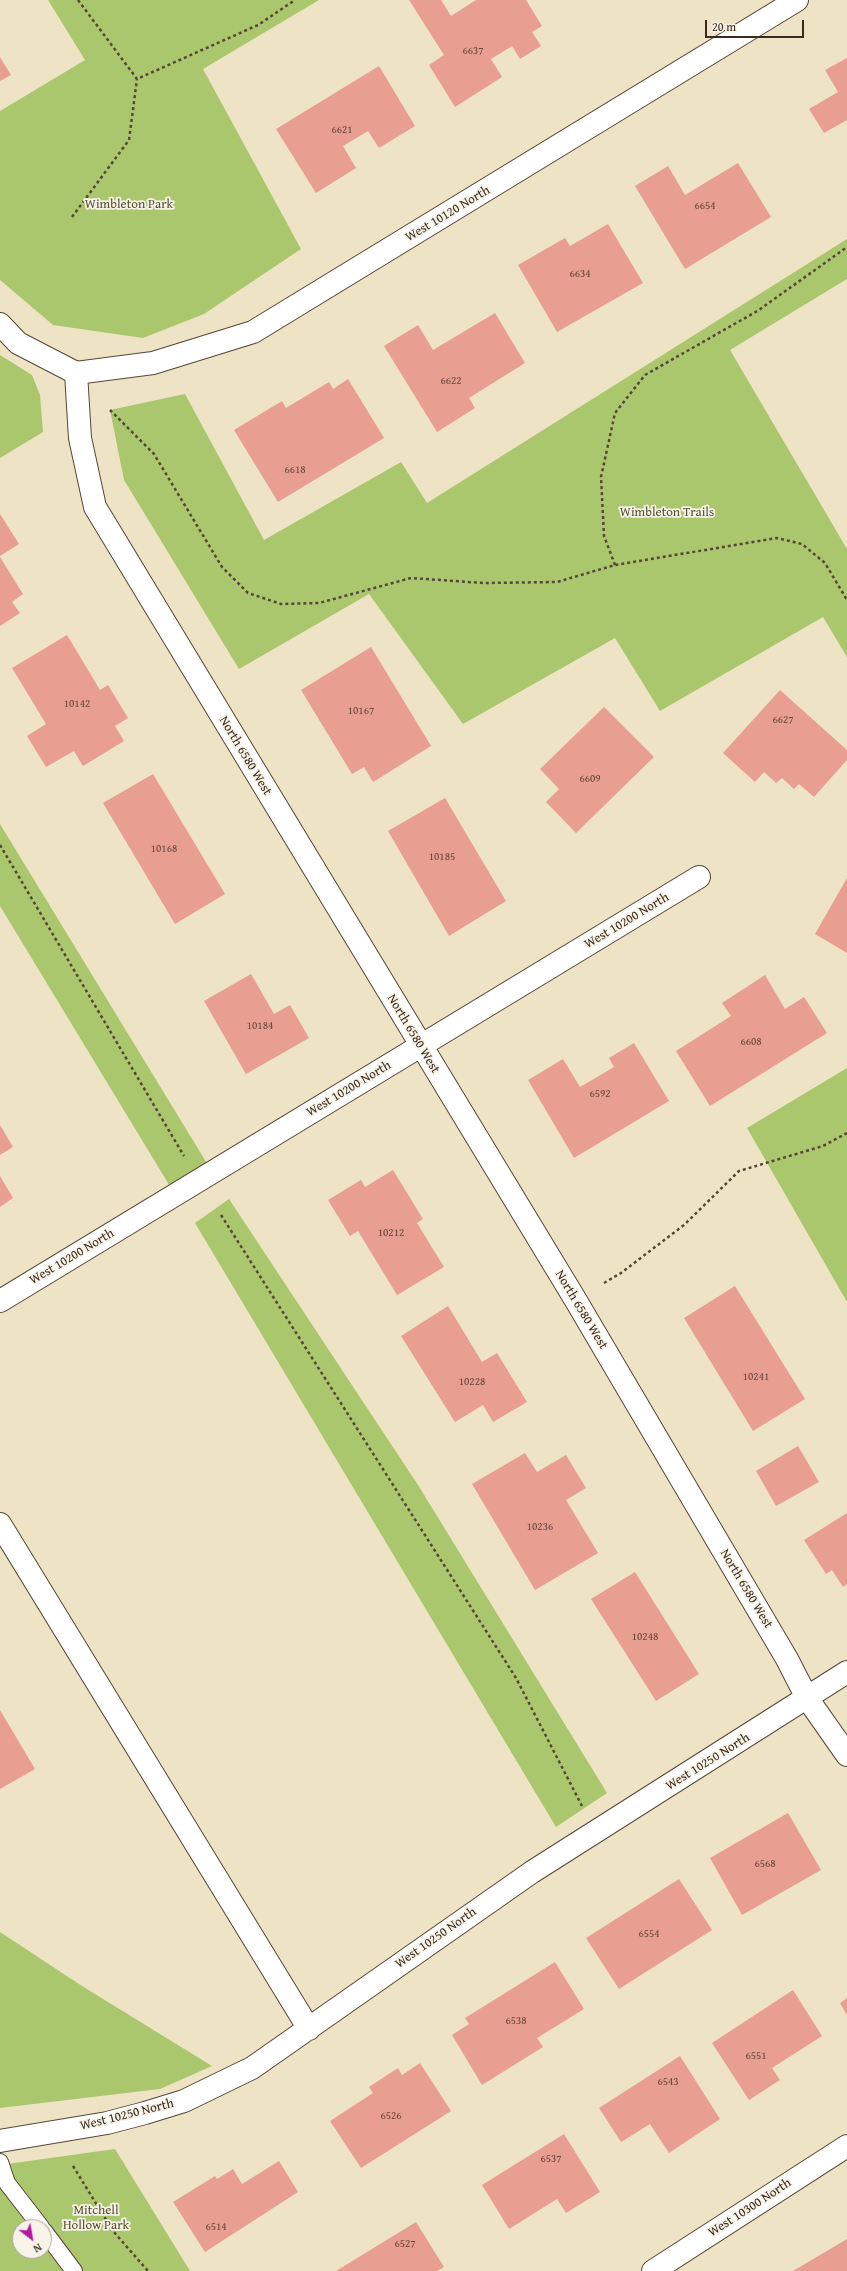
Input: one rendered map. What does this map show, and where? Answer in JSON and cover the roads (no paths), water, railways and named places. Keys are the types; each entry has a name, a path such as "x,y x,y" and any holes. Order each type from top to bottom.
{"street":[{"name":"West 10120 North","path":"76,373 153,363 253,332 797,0"},
{"path":"0,324 18,343 76,373"},
{"name":"North 6580 West","path":"76,373 80,438 95,507 420,1046 579,1306 787,1659 806,1698 847,1755"},
{"name":"West 10200 North","path":"0,1301 699,878"},
{"path":"0,1524 309,2029"},
{"name":"West 10250 North","path":"0,2141 107,2123 184,2101 252,2068 471,1914 596,1832 847,1672"},
{"name":"West 10300 North","path":"653,2271 847,2146"}],"lane":[{"path":"0,2162 8,2183 35,2219"},
{"path":"52,2242 74,2271"}],"park label":[{"name":"Wimbleton Park","path":"129,205"},
{"name":"Wimbleton Trails","path":"667,513"},
{"name":"Mitchell Hollow Park","path":"96,2218"}]}
